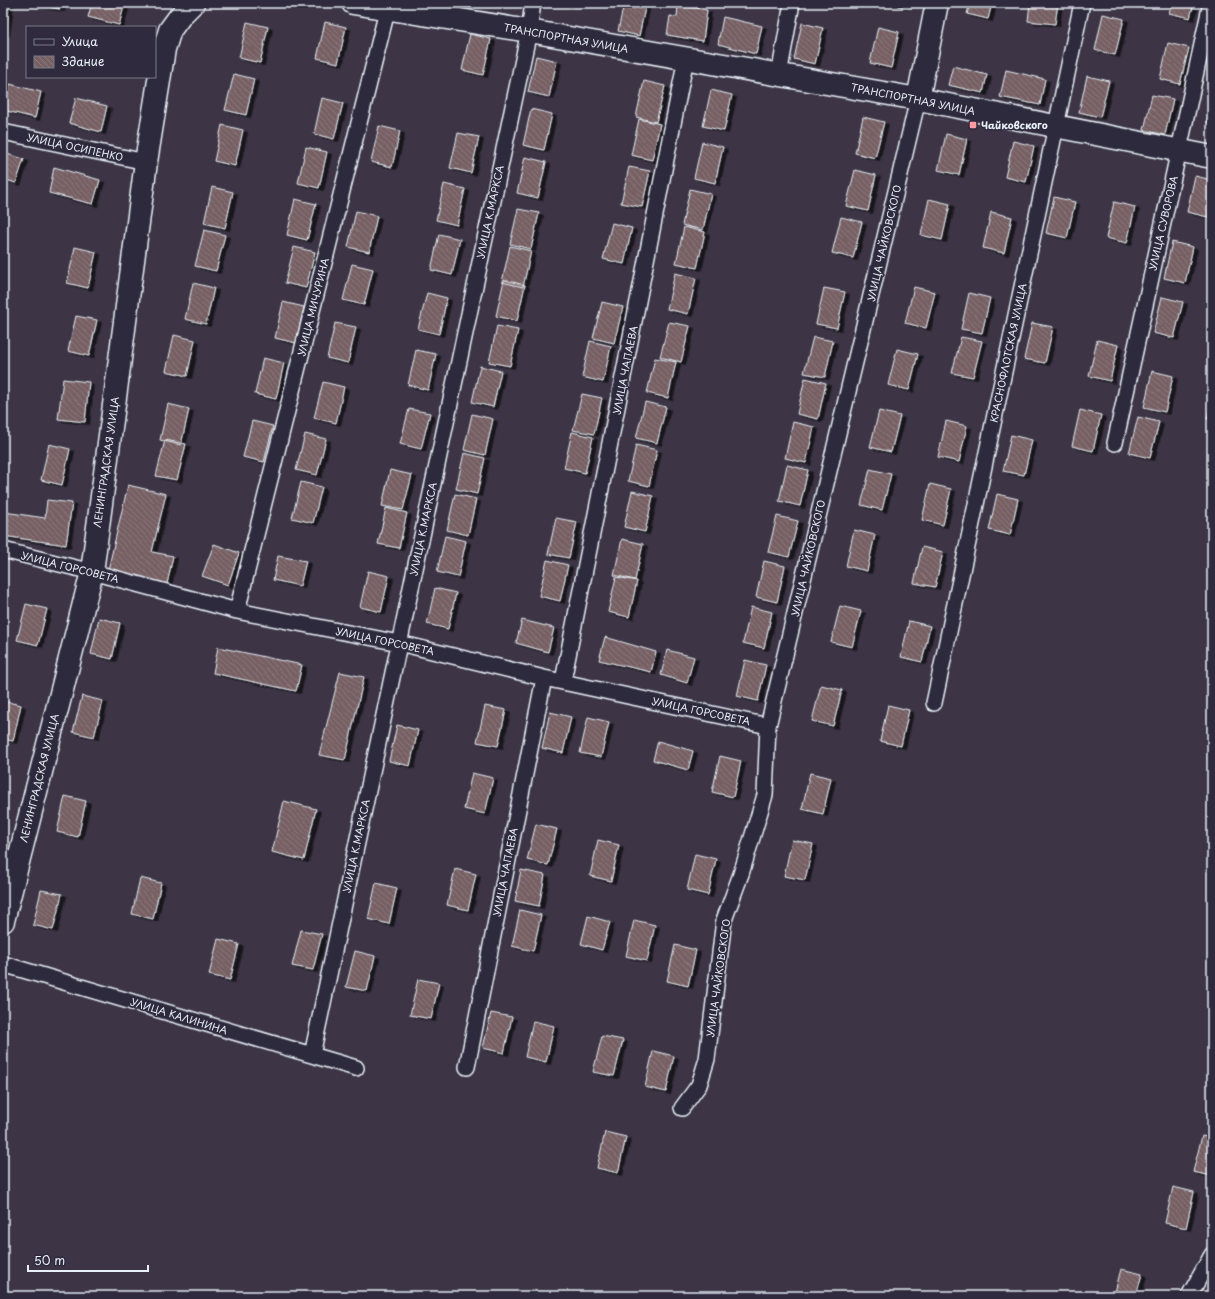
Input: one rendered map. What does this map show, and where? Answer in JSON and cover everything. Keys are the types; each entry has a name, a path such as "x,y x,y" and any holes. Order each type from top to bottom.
{"street":[{"name":"ЛЕНИНГРАДСКАЯ УЛИЦА","path":"3,921 92,572 146,162 164,49 170,30 192,3"},
{"name":"ТРАНСПОРТНАЯ УЛИЦА","path":"353,3 388,6 918,99 1212,156"},
{"name":"УЛИЦА К.МАРКСА","path":"312,1055 529,31 533,3"},
{"path":"779,75 792,3"},
{"name":"УЛИЦА ЧАЙКОВСКОГО","path":"682,1108 699,1085 707,1059 724,920 741,874 765,795 768,726 918,99 937,3"},
{"name":"КРАСНОФЛОТСКАЯ УЛИЦА","path":"934,703 1082,3"},
{"name":"УЛИЦА СУВОРОВА","path":"1114,443 1180,150 1211,3"},
{"name":"УЛИЦА МИЧУРИНА","path":"237,611 388,6"},
{"name":"УЛИЦА ЧАПАЕВА","path":"563,681 686,58"},
{"name":"УЛИЦА ОСИПЕНКО","path":"3,132 146,162"},
{"name":"УЛИЦА ГОРСОВЕТА","path":"3,550 237,611 399,643 544,678 768,726"},
{"name":"УЛИЦА ЧАПАЕВА","path":"467,1067 544,678"},
{"name":"УЛИЦА КАЛИНИНА","path":"3,964 356,1068"},
{"path":"1189,1296 1212,1255"}],"building":[{"path":"3,3 9,3 5,34 3,33"},
{"path":"25,3 62,3 60,9"},
{"path":"92,3 125,3 119,25 88,17"},
{"path":"556,3 569,3 568,6"},
{"path":"624,3 646,3 639,36 618,31"},
{"path":"886,3 904,3 903,7"},
{"path":"970,3 992,3 988,19 967,14"},
{"path":"1030,3 1058,3 1055,24 1028,21"},
{"path":"1172,3 1194,3 1190,18 1169,13"},
{"path":"678,5 707,10 703,41 667,35 670,16 677,17"},
{"path":"1103,14 1124,19 1115,55 1095,50"},
{"path":"723,17 762,26 756,54 718,44"},
{"path":"247,22 268,27 260,63 239,58"},
{"path":"325,22 346,27 338,63 317,58"},
{"path":"802,23 823,28 815,64 794,59"},
{"path":"878,27 899,32 891,68 870,63"},
{"path":"470,34 491,39 483,75 462,70"},
{"path":"1168,43 1189,48 1180,84 1160,79"},
{"path":"536,56 557,61 549,97 528,92"},
{"path":"953,66 987,75 983,93 948,85"},
{"path":"1006,70 1045,79 1040,105 1000,97"},
{"path":"234,74 254,79 246,115 225,110"},
{"path":"1087,76 1109,81 1100,117 1079,112"},
{"path":"644,81 665,86 656,122 636,117"},
{"path":"10,84 41,92 35,118 3,110"},
{"path":"711,90 732,95 724,131 703,126"},
{"path":"1152,95 1173,99 1165,135 1144,130"},
{"path":"76,98 107,106 101,132 69,123"},
{"path":"322,98 343,103 334,139 314,134"},
{"path":"1212,99 1212,123 1207,122"},
{"path":"531,109 552,114 544,150 523,145"},
{"path":"863,117 884,122 875,158 855,153"},
{"path":"639,119 660,124 652,160 631,155"},
{"path":"222,125 243,130 235,166 214,161"},
{"path":"379,126 400,131 392,167 371,162"},
{"path":"458,133 479,137 471,173 450,168"},
{"path":"946,134 967,139 959,175 938,170"},
{"path":"1013,141 1034,146 1026,182 1005,177"},
{"path":"702,142 723,147 715,183 694,178"},
{"path":"306,147 327,152 319,188 298,183"},
{"path":"3,153 24,159 16,183 3,179"},
{"path":"525,157 546,162 538,198 517,193"},
{"path":"54,167 100,180 93,204 49,193"},
{"path":"629,167 650,171 642,207 621,203"},
{"path":"855,170 876,175 868,211 846,206"},
{"path":"1195,176 1212,180 1212,200 1208,217 1187,212"},
{"path":"444,184 465,189 457,225 436,220"},
{"path":"212,187 233,192 225,228 204,223"},
{"path":"690,189 711,194 703,230 682,225"},
{"path":"1054,197 1075,202 1067,238 1046,233"},
{"path":"295,199 316,204 307,240 287,235"},
{"path":"929,199 950,204 942,240 921,235"},
{"path":"1114,202 1135,207 1127,243 1106,238"},
{"path":"518,209 539,213 531,249 510,244"},
{"path":"356,211 377,216 369,252 348,247"},
{"path":"991,212 1012,217 1004,253 983,248"},
{"path":"841,217 862,222 853,258 832,253"},
{"path":"612,223 632,228 624,264 603,259"},
{"path":"684,227 705,232 697,268 676,263"},
{"path":"204,230 225,235 216,271 195,266"},
{"path":"439,234 460,239 452,275 431,270"},
{"path":"1172,242 1193,247 1185,283 1164,278"},
{"path":"510,246 531,251 523,287 502,282"},
{"path":"75,247 96,252 88,288 67,283"},
{"path":"294,247 315,252 306,288 285,283"},
{"path":"352,264 373,269 364,305 343,300"},
{"path":"675,273 696,278 688,314 667,309"},
{"path":"504,280 525,285 517,321 496,316"},
{"path":"193,283 214,288 206,324 185,319"},
{"path":"914,287 935,292 926,328 905,323"},
{"path":"824,288 845,292 837,328 816,324"},
{"path":"427,293 447,298 439,334 418,329"},
{"path":"969,293 990,298 982,333 961,329"},
{"path":"1162,297 1183,302 1174,338 1153,333"},
{"path":"283,302 304,307 296,343 275,338"},
{"path":"602,302 623,307 614,343 593,338"},
{"path":"76,316 97,320 89,356 68,351"},
{"path":"669,322 690,326 681,362 660,357"},
{"path":"335,323 356,327 348,363 327,358"},
{"path":"1032,323 1053,327 1045,363 1024,359"},
{"path":"497,326 518,330 510,366 489,362"},
{"path":"174,335 195,340 187,376 166,371"},
{"path":"813,337 833,341 825,377 804,373"},
{"path":"961,337 982,341 973,377 952,373"},
{"path":"1097,340 1118,345 1110,381 1089,376"},
{"path":"590,341 611,346 603,382 582,377"},
{"path":"897,349 918,354 909,390 888,385"},
{"path":"416,350 436,354 428,390 408,385"},
{"path":"263,358 284,363 276,399 255,394"},
{"path":"655,358 676,362 668,398 647,393"},
{"path":"480,366 501,371 493,407 472,402"},
{"path":"1152,371 1173,376 1165,412 1144,407"},
{"path":"805,378 826,383 818,419 797,414"},
{"path":"63,379 89,382 85,422 58,419"},
{"path":"323,382 344,387 336,423 314,418"},
{"path":"582,394 602,398 594,434 573,430"},
{"path":"1212,397 1212,420 1207,419"},
{"path":"645,402 666,407 657,443 636,438"},
{"path":"168,404 189,409 181,445 160,440"},
{"path":"409,409 430,413 421,449 400,444"},
{"path":"1080,410 1101,415 1093,451 1072,446"},
{"path":"879,411 900,416 891,452 870,447"},
{"path":"472,414 493,419 485,455 464,450"},
{"path":"1138,417 1159,422 1150,458 1129,453"},
{"path":"252,421 273,426 264,462 243,457"},
{"path":"946,421 967,426 959,462 938,457"},
{"path":"793,422 814,427 806,463 785,458"},
{"path":"572,432 593,437 585,473 564,468"},
{"path":"305,434 326,439 317,475 296,470"},
{"path":"1011,435 1032,440 1024,475 1003,471"},
{"path":"165,440 186,444 177,480 156,476"},
{"path":"49,444 70,449 62,485 41,480"},
{"path":"636,445 657,450 649,486 628,481"},
{"path":"464,453 485,458 477,494 456,489"},
{"path":"787,465 808,470 800,506 779,501"},
{"path":"870,469 891,474 882,510 861,505"},
{"path":"390,470 412,475 403,510 382,506"},
{"path":"301,482 322,487 313,523 292,518"},
{"path":"930,484 951,489 943,525 922,520"},
{"path":"128,485 166,494 152,552 173,556 167,584 108,570"},
{"path":"632,491 653,496 645,532 624,527"},
{"path":"455,494 476,499 468,535 447,530"},
{"path":"997,494 1018,499 1010,535 989,530"},
{"path":"47,500 72,503 66,545 3,536 4,512 45,518"},
{"path":"386,508 407,513 399,548 378,544"},
{"path":"777,516 798,521 789,557 768,552"},
{"path":"556,518 577,522 569,558 548,554"},
{"path":"854,530 875,535 867,571 846,566"},
{"path":"445,536 466,541 458,577 437,572"},
{"path":"622,539 643,544 635,580 614,575"},
{"path":"214,544 239,553 228,585 202,576"},
{"path":"922,547 943,552 935,587 914,583"},
{"path":"278,556 306,561 300,586 273,580"},
{"path":"547,560 568,565 560,601 539,596"},
{"path":"764,561 785,566 777,602 756,597"},
{"path":"368,571 389,576 381,612 360,607"},
{"path":"616,577 637,581 629,617 608,612"},
{"path":"435,588 456,593 448,629 427,624"},
{"path":"26,604 47,609 38,645 17,640"},
{"path":"840,606 861,611 852,647 831,642"},
{"path":"751,607 772,612 764,648 743,643"},
{"path":"99,618 120,623 112,659 91,654"},
{"path":"522,620 554,628 548,652 516,643"},
{"path":"909,621 930,626 922,662 901,657"},
{"path":"605,637 656,652 651,672 599,660"},
{"path":"218,647 302,665 296,691 213,673"},
{"path":"667,650 694,657 687,683 661,675"},
{"path":"745,660 766,665 758,701 737,696"},
{"path":"340,672 364,677 345,760 319,755"},
{"path":"821,685 842,690 833,726 812,721"},
{"path":"82,696 103,701 94,737 73,732"},
{"path":"3,701 21,705 13,741 3,739"},
{"path":"888,705 909,710 901,746 880,741"},
{"path":"485,706 506,710 498,746 477,742"},
{"path":"550,712 571,717 563,753 542,748"},
{"path":"588,717 609,722 601,757 580,753"},
{"path":"397,725 418,730 410,766 389,761"},
{"path":"658,741 693,751 688,770 653,760"},
{"path":"720,756 741,761 733,797 712,792"},
{"path":"472,773 493,778 485,814 464,809"},
{"path":"810,773 831,778 823,814 802,809"},
{"path":"65,796 86,801 78,837 57,832"},
{"path":"284,801 316,809 304,860 272,852"},
{"path":"536,824 557,829 548,865 527,860"},
{"path":"598,840 619,845 611,881 590,876"},
{"path":"792,840 813,844 805,880 784,876"},
{"path":"695,854 716,859 708,895 687,890"},
{"path":"455,869 476,874 468,910 447,905"},
{"path":"521,870 545,875 539,906 515,901"},
{"path":"140,878 161,883 153,919 132,914"},
{"path":"376,883 397,888 389,924 368,919"},
{"path":"41,890 62,894 53,930 33,925"},
{"path":"520,910 541,915 533,951 512,946"},
{"path":"588,916 610,922 602,950 581,944"},
{"path":"634,920 655,925 647,961 626,956"},
{"path":"301,930 322,934 313,970 292,966"},
{"path":"218,939 239,944 230,980 209,975"},
{"path":"675,945 696,950 688,986 667,981"},
{"path":"355,951 375,956 367,991 346,987"},
{"path":"418,979 439,983 431,1019 410,1015"},
{"path":"491,1013 512,1017 504,1053 483,1048"},
{"path":"533,1021 554,1026 546,1062 525,1057"},
{"path":"602,1036 623,1040 614,1076 593,1072"},
{"path":"653,1051 674,1056 666,1092 645,1087"},
{"path":"605,1132 626,1137 618,1173 597,1168"},
{"path":"1202,1136 1212,1138 1212,1176 1193,1172"},
{"path":"1173,1187 1194,1192 1186,1228 1165,1223"},
{"path":"1121,1269 1142,1274 1136,1296 1114,1296"}],"place":[{"name":"Чайковского","path":"973,125"}]}
